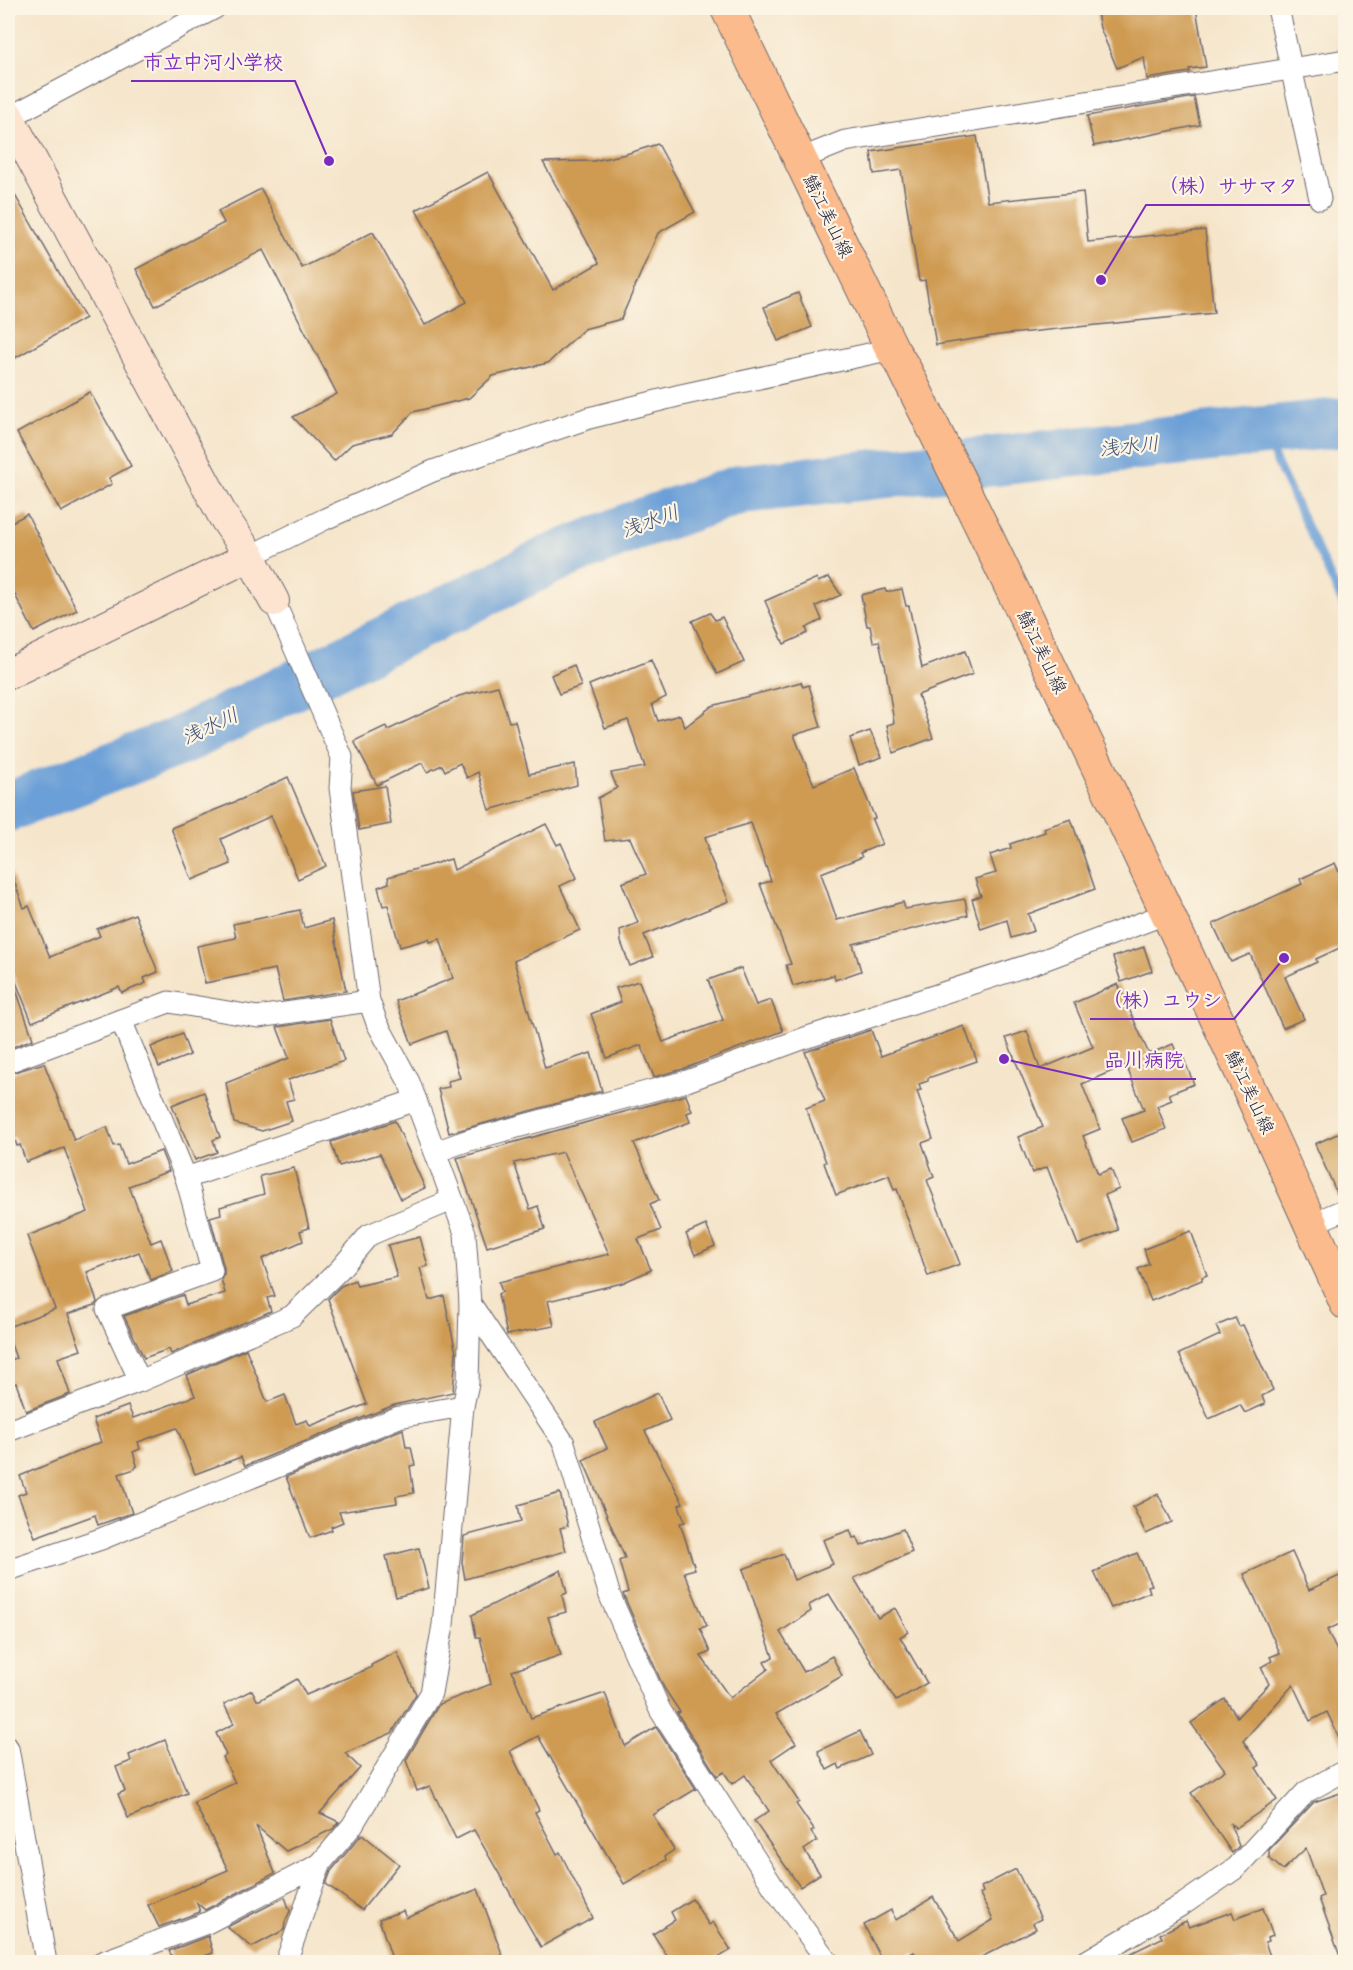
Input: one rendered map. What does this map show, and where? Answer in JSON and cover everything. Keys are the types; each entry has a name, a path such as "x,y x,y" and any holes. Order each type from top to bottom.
{"main road":[{"name":"鯖江美山線","path":"727,8 1168,913 1346,1303"}],"street":[{"path":"215,8 8,117 223,516 250,555 273,601 342,757 340,788 369,1001 377,1023 409,1082 465,1233 470,1303 468,1383 463,1406 443,1625 431,1693 352,1826 320,1864 286,1962"},
{"path":"1278,8 1320,199"},
{"path":"800,159 845,141 1346,60"},
{"path":"8,674 325,519 433,471 589,418 681,395 898,359"},
{"path":"435,1152 469,1140 687,1081 806,1038 1041,961 1168,913"},
{"path":"8,1062 169,1002 258,1017 369,1001"},
{"path":"121,1020 186,1178 212,1271 107,1309 140,1381"},
{"path":"186,1178 416,1100"},
{"path":"8,1431 140,1381 292,1316 340,1269 369,1235 452,1200"},
{"path":"1311,1224 1346,1209"},
{"path":"470,1303 564,1443 610,1596 660,1710 776,1891 828,1962"},
{"path":"8,1570 101,1539 399,1417 463,1406"},
{"path":"8,1748 46,1962"},
{"path":"1085,1962 1185,1903 1236,1868 1306,1792 1346,1770"},
{"path":"102,1962 207,1923 320,1864"}],"building":[{"path":"1096,8 1196,8 1206,67 1147,79 1144,57 1117,68 1100,28"},
{"path":"1194,97 1200,125 1094,146 1087,116"},
{"path":"977,136 988,202 1083,192 1088,242 1205,230 1214,313 999,335 936,345 925,280 919,281 901,170 874,174 871,152"},
{"path":"658,144 695,212 658,233 621,319 584,329 548,363 493,376 469,398 413,412 392,434 352,444 334,461 293,417 337,394 263,250 155,306 136,269 224,223 218,211 261,189 302,268 373,232 425,325 467,302 416,210 488,172 553,290 599,263 543,162 593,161"},
{"path":"8,183 85,318 8,362"},
{"path":"798,293 812,327 778,341 764,307"},
{"path":"90,392 131,466 109,478 112,484 61,512 17,433"},
{"path":"27,514 77,610 34,632 8,581 8,524"},
{"path":"829,577 841,595 816,606 822,620 806,628 808,633 784,644 765,601 817,578 818,582"},
{"path":"885,589 886,592 902,589 906,606 909,606 922,668 965,651 973,674 918,695 933,738 893,753 887,725 894,723 885,664 879,641 873,642 870,626 867,626 861,595"},
{"path":"710,613 715,620 722,617 744,662 717,674 692,621"},
{"path":"651,660 666,697 652,704 658,721 680,715 685,727 712,706 801,682 803,687 809,685 821,727 794,735 814,785 854,768 875,818 872,820 882,844 860,853 862,857 821,873 837,920 903,902 905,909 965,899 968,915 853,944 861,971 835,980 834,975 793,986 786,965 791,964 760,884 771,881 751,823 705,837 709,850 707,850 729,901 644,935 653,957 630,966 621,942 620,930 638,923 622,883 646,874 630,838 605,841 598,798 617,788 611,773 645,767 628,720 605,728 589,685"},
{"path":"574,665 581,686 559,694 551,675"},
{"path":"498,686 509,722 515,721 529,774 575,764 577,785 489,810 478,772 467,778 460,763 445,771 442,765 427,772 422,763 377,785 354,741 386,726 388,730 459,696"},
{"path":"870,731 882,757 859,765 850,738"},
{"path":"288,777 326,866 298,879 271,816 221,839 231,864 192,880 171,828"},
{"path":"385,786 391,824 359,830 353,791"},
{"path":"1071,819 1095,889 1028,914 1034,931 1011,938 1007,920 981,929 972,899 981,896 975,879 996,873 990,855 1011,848 1010,844 1045,832 1044,828"},
{"path":"546,824 557,845 561,843 577,878 560,886 580,930 514,961 545,1068 591,1053 602,1091 449,1133 438,1089 449,1087 448,1081 460,1078 446,1031 412,1044 396,1001 453,978 440,939 430,942 429,939 400,947 388,905 383,906 378,887 389,883 388,877 451,859 454,870"},
{"path":"1335,863 1339,872 1346,869 1346,945 1285,977 1304,1019 1283,1028 1250,954 1231,962 1213,924 1302,884 1300,879"},
{"path":"8,870 10,870 24,908 29,906 50,957 100,936 97,929 135,914 158,972 144,978 146,983 122,993 119,987 32,1022 8,962"},
{"path":"300,910 304,928 332,920 346,991 283,1001 275,969 205,983 197,946 236,938 233,924"},
{"path":"1144,947 1152,971 1121,982 1113,957"},
{"path":"741,968 756,1005 771,1000 783,1031 683,1069 654,1077 641,1045 607,1058 591,1014 621,1002 616,988 639,981 663,1042 723,1020 708,980"},
{"path":"11,975 33,1039 8,1049 8,976"},
{"path":"1118,984 1149,1054 1173,1044 1179,1059 1183,1057 1194,1084 1169,1094 1172,1100 1157,1106 1166,1129 1132,1142 1122,1118 1144,1110 1126,1065 1082,1084 1100,1129 1083,1136 1098,1174 1111,1169 1119,1189 1105,1195 1118,1230 1078,1245 1047,1167 1032,1173 1018,1137 1043,1127 1006,1038 1027,1031 1040,1069 1093,1047 1074,1003"},
{"path":"330,1019 344,1061 288,1080 294,1099 286,1101 292,1121 262,1131 234,1123 226,1083 289,1058 277,1027"},
{"path":"964,1026 977,1061 928,1078 928,1081 919,1084 921,1090 917,1091 933,1139 922,1143 934,1177 927,1180 960,1264 928,1276 897,1189 894,1190 889,1175 836,1195 806,1108 825,1101 805,1052 871,1030 881,1056"},
{"path":"182,1034 190,1055 159,1067 151,1047"},
{"path":"44,1063 74,1140 107,1127 114,1146 119,1145 126,1164 161,1151 169,1171 129,1186 151,1243 161,1239 173,1271 151,1280 139,1252 87,1272 97,1302 95,1305 68,1314 81,1350 58,1358 70,1394 26,1411 16,1383 8,1386 8,1361 16,1358 8,1336 8,1327 55,1309 27,1236 88,1212 64,1148 26,1162 20,1145 17,1146 14,1137 8,1139 8,1074"},
{"path":"204,1092 220,1137 213,1140 217,1152 195,1160 172,1105"},
{"path":"686,1095 692,1111 687,1113 690,1122 634,1143 659,1200 650,1204 661,1230 638,1239 651,1270 622,1283 548,1301 554,1326 507,1335 498,1294 502,1292 499,1282 609,1254 563,1152 514,1163 530,1209 538,1206 545,1229 487,1247 457,1158"},
{"path":"395,1121 425,1188 401,1199 380,1154 339,1166 331,1142"},
{"path":"1346,1130 1346,1197 1339,1198 1315,1144"},
{"path":"294,1168 309,1228 300,1231 303,1241 262,1259 275,1296 267,1298 271,1311 171,1354 169,1349 144,1358 124,1316 183,1295 186,1305 225,1293 221,1279 224,1268 210,1217 221,1214 220,1207 264,1194 260,1176"},
{"path":"706,1225 715,1246 695,1255 686,1234"},
{"path":"1191,1231 1207,1275 1202,1277 1202,1280 1151,1301 1138,1269 1149,1264 1144,1249"},
{"path":"420,1237 428,1266 420,1268 429,1300 444,1296 456,1353 453,1392 394,1405 245,1466 241,1457 195,1474 177,1428 138,1442 140,1449 133,1452 137,1465 135,1469 119,1474 132,1513 98,1525 95,1515 35,1537 18,1495 26,1492 20,1476 101,1442 93,1419 128,1406 133,1418 195,1396 187,1375 246,1349 267,1402 285,1395 296,1424 307,1420 310,1426 367,1404 328,1299 341,1286 355,1280 357,1286 397,1277 388,1245"},
{"path":"1235,1318 1239,1326 1243,1325 1273,1390 1262,1396 1265,1404 1245,1413 1240,1405 1209,1419 1179,1354 1220,1335 1216,1326"},
{"path":"658,1393 670,1420 645,1431 683,1503 679,1505 685,1522 680,1523 695,1569 684,1572 707,1626 700,1628 710,1652 701,1656 730,1698 768,1669 764,1662 773,1657 743,1569 784,1554 794,1580 833,1564 823,1540 850,1530 853,1538 857,1537 861,1546 903,1529 912,1552 854,1578 878,1618 895,1608 908,1632 900,1637 927,1683 896,1701 829,1594 809,1605 811,1611 780,1632 804,1672 832,1656 842,1676 776,1714 796,1743 771,1760 799,1802 796,1804 814,1830 811,1832 817,1841 804,1850 820,1874 800,1887 754,1821 769,1811 745,1775 732,1784 724,1772 717,1776 664,1688 623,1594 628,1592 619,1561 625,1558 583,1460 607,1448 595,1422"},
{"path":"403,1429 406,1447 411,1447 415,1465 410,1466 414,1493 396,1496 397,1503 339,1512 343,1522 331,1527 332,1530 310,1538 286,1477"},
{"path":"560,1493 568,1526 560,1528 566,1551 465,1579 462,1562 464,1536 521,1521 518,1505"},
{"path":"1158,1494 1172,1522 1146,1534 1133,1507"},
{"path":"419,1548 429,1588 396,1597 386,1556"},
{"path":"1292,1552 1309,1590 1346,1573 1346,1621 1327,1630 1346,1670 1346,1753 1327,1712 1310,1721 1293,1685 1243,1741 1260,1765 1256,1768 1277,1800 1236,1828 1230,1823 1239,1846 1232,1853 1191,1793 1225,1770 1191,1723 1225,1699 1237,1717 1269,1684 1261,1667 1272,1661 1270,1657 1280,1653 1244,1574"},
{"path":"1137,1553 1152,1585 1148,1586 1150,1592 1111,1608 1094,1572"},
{"path":"561,1570 567,1593 562,1595 566,1612 548,1617 561,1655 512,1671 531,1718 605,1693 625,1746 656,1727 696,1789 653,1815 674,1850 665,1856 666,1860 624,1884 538,1736 510,1751 539,1810 535,1812 557,1854 560,1852 593,1918 541,1947 474,1830 456,1839 430,1786 417,1791 406,1760 439,1704 491,1684 480,1637 476,1637 472,1615"},
{"path":"397,1652 416,1694 392,1733 345,1753 360,1768 320,1813 339,1822 333,1829 286,1851 256,1826 275,1873 205,1910 197,1903 200,1912 159,1927 148,1905 228,1870 194,1802 235,1783 223,1757 226,1755 216,1733 234,1724 224,1704 252,1690 257,1700 260,1700 297,1679 306,1695 372,1667 371,1665"},
{"path":"860,1731 871,1755 840,1769 838,1764 827,1770 818,1751"},
{"path":"165,1740 187,1793 128,1818 118,1794 125,1791 116,1767 131,1761 129,1755"},
{"path":"1346,1791 1346,1962 1342,1962 1319,1898 1323,1896 1306,1848 1283,1870 1269,1858 1269,1850 1314,1802"},
{"path":"362,1834 399,1864 362,1910 326,1884 331,1871"},
{"path":"1016,1869 1041,1919 1033,1923 1036,1929 972,1962 921,1962 914,1952 894,1962 883,1962 864,1925 891,1910 896,1920 933,1897 959,1941 993,1920 980,1894 983,1892 981,1887"},
{"path":"478,1889 505,1962 393,1962 379,1919 403,1911 406,1918"},
{"path":"285,1897 290,1911 284,1930 252,1947 227,1927"},
{"path":"692,1899 709,1925 713,1922 731,1950 711,1962 671,1962 653,1934 675,1920 671,1912"},
{"path":"1263,1908 1273,1935 1268,1937 1269,1941 1265,1942 1272,1962 1113,1962 1162,1938 1160,1934 1186,1921 1189,1927 1232,1912 1235,1919"},
{"path":"208,1936 213,1953 188,1962 175,1962 169,1951"}],"waterway":[{"name":"浅水川","path":"8,807 182,740 550,560 639,524 742,489 1346,422"},
{"path":"1262,431 1346,610"}],"place":[{"name":"市立中河小学校","path":"329,161"},
{"name":"（株）ササマタ","path":"1101,280"},
{"name":"（株）ユウシ","path":"1284,958"},
{"name":"品川病院","path":"1004,1059"}]}
